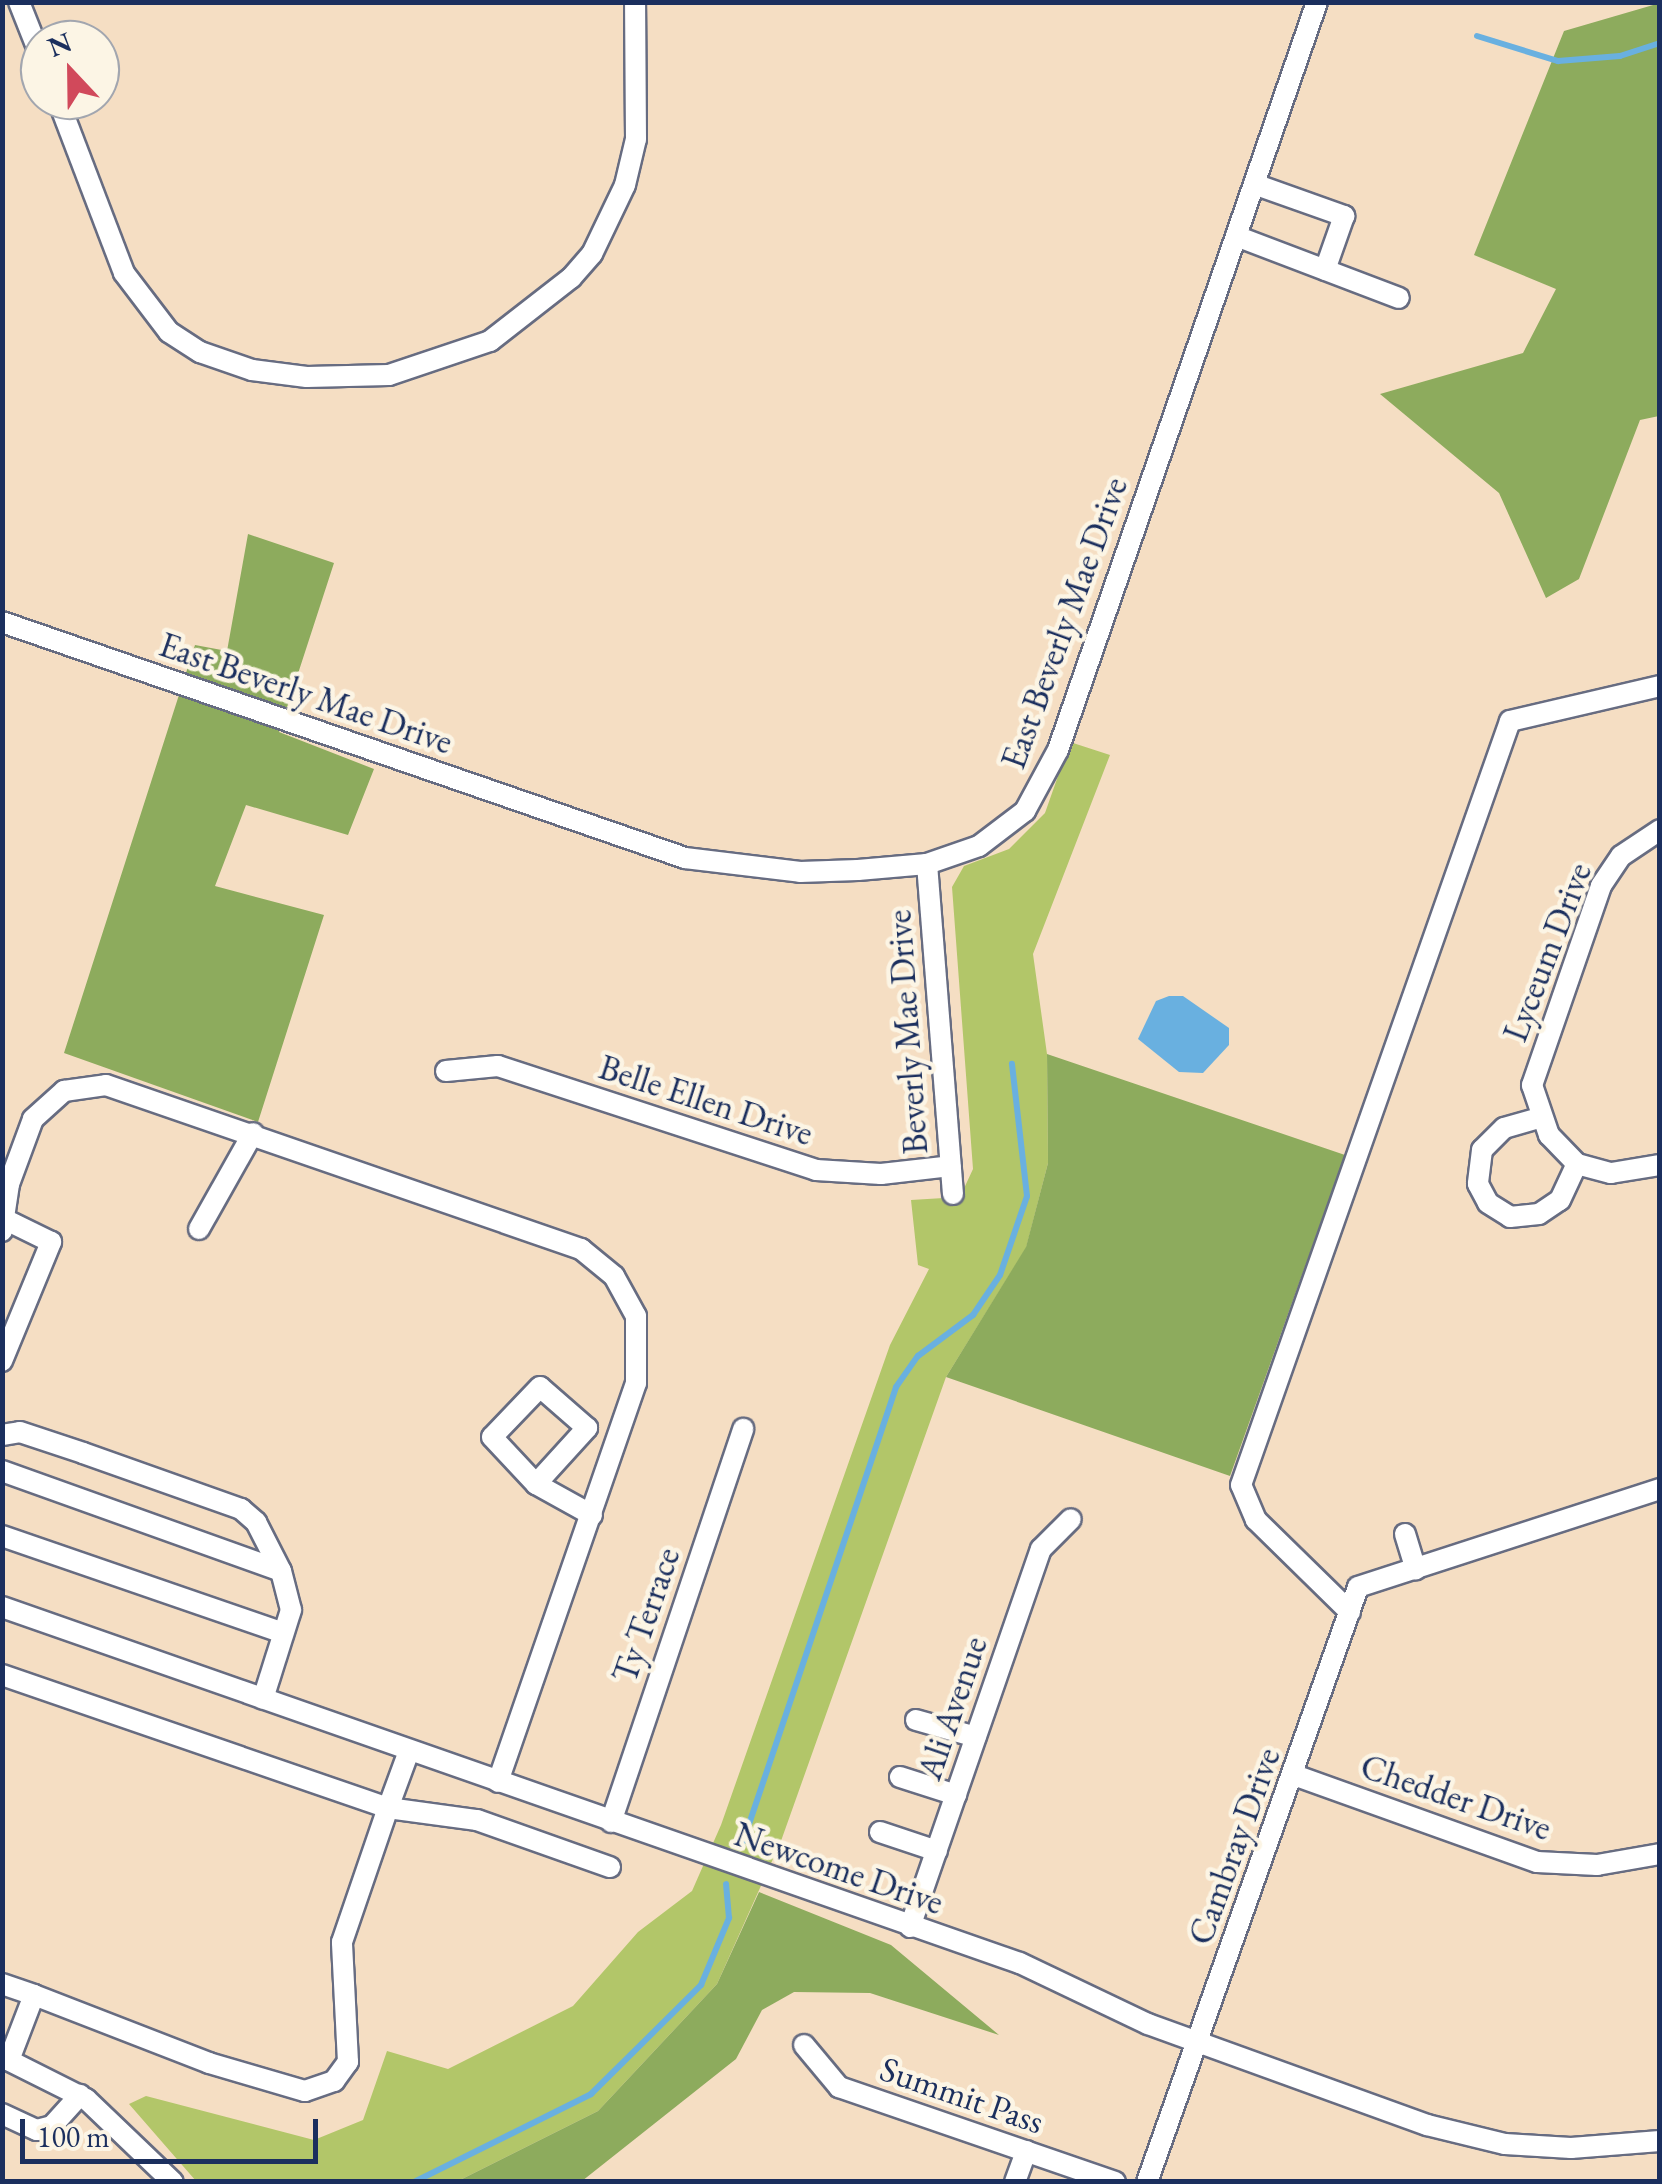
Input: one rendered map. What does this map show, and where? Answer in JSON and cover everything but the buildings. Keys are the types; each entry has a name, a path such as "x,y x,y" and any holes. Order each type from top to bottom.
{"street":[{"path":"66,120 124,273 169,332 200,352 252,370 308,378 389,375 490,342 572,278 592,254 625,184 636,139 635,2"},
{"name":"East Beverly Mae Drive","path":"2,622 649,849 800,872 927,864 1002,831 1043,786 1317,2"},
{"path":"1254,184 1344,216 1325,270"},
{"path":"1236,236 1399,298"},
{"path":"1350,1612 1256,1520 1241,1485 1510,721 1660,686"},
{"name":"Lyceum Drive","path":"1570,1158 1540,1118 1532,1086 1538,1064 1600,886 1621,856 1660,830"},
{"name":"Beverly Mae Drive","path":"927,864 953,1194"},
{"name":"Belle Ellen Drive","path":"446,1071 498,1066 816,1170 881,1174 950,1166"},
{"path":"2,1361 51,1242 4,1226 9,1184 27,1128 50,1099 76,1087 106,1084 253,1133 581,1250 614,1276 636,1316 640,1352 629,1410 498,1782"},
{"path":"1540,1118 1504,1128 1482,1150 1478,1184 1488,1203 1510,1217 1539,1214 1560,1200 1570,1158 1610,1173 1660,1165"},
{"path":"199,1229 253,1133"},
{"path":"536,1484 588,1428 540,1387 492,1437 536,1484 592,1515"},
{"name":"Ty Terrace","path":"611,1822 743,1429"},
{"path":"2,1435 34,1436 242,1509 256,1522 281,1570 291,1610 263,1699"},
{"path":"2,1471 281,1570"},
{"name":"Cambray Drive","path":"1146,2182 1358,1587 1660,1489"},
{"name":"Ali Avenue","path":"910,1928 1041,1550 1070,1519"},
{"path":"1405,1534 1416,1568"},
{"path":"2,1536 283,1634"},
{"name":"Newcome Drive","path":"2,1607 1020,1964 1198,2042 1427,2125 1504,2144 1571,2148 1660,2142"},
{"path":"2,1675 388,1808 478,1820 610,1868"},
{"path":"916,1720 976,1737"},
{"path":"2,1984 209,2063 305,2092 334,2081 348,2062 342,1942 409,1751"},
{"name":"Chedder Drive","path":"1294,1775 1536,1862 1597,1865 1660,1854"},
{"path":"900,1777 956,1795"},
{"path":"880,1832 937,1851"},
{"path":"34,1995 6,2058 80,2095 130,2134 173,2182"},
{"name":"Summit Pass","path":"804,2045 839,2086 1115,2182"},
{"path":"2,2114 37,2130 52,2126 80,2095"},
{"path":"1015,2182 1026,2151"}],"green space":[{"path":"1660,3 1659,416 1640,420 1579,579 1546,598 1499,493 1380,394 1523,353 1556,289 1474,255 1564,31"},
{"path":"248,534 334,563 279,732 374,769 348,835 246,805 215,886 324,915 258,1122 64,1053 195,645 227,651"},
{"path":"1070,742 1110,755 1033,954 1047,1054 1048,1163 1026,1248 946,1377 781,1841 717,1984 598,2111 458,2181 196,2181 129,2104 146,2096 314,2140 363,2120 387,2051 448,2069 573,2006 638,1932 692,1891 721,1825 890,1345 929,1269 918,1265 911,1200 960,1197 973,1169 952,887 964,866 1009,849 1045,813"},
{"path":"1047,1054 1345,1155 1230,1476 946,1377 1026,1247 1048,1163"},
{"path":"759,1892 891,1945 999,2035 870,1993 794,1992 762,2010 736,2059 582,2181 458,2181 598,2111 717,1984"}],"water":[{"path":"1183,996 1229,1028 1229,1045 1203,1073 1179,1072 1138,1039 1156,1001"}],"waterway":[{"path":"1477,36 1558,61 1620,56 1660,43"},
{"path":"743,1842 896,1387 918,1356 973,1315 1000,1275 1027,1196 1012,1064"},
{"path":"414,2182 591,2094 701,1985 729,1918 726,1884"}]}
